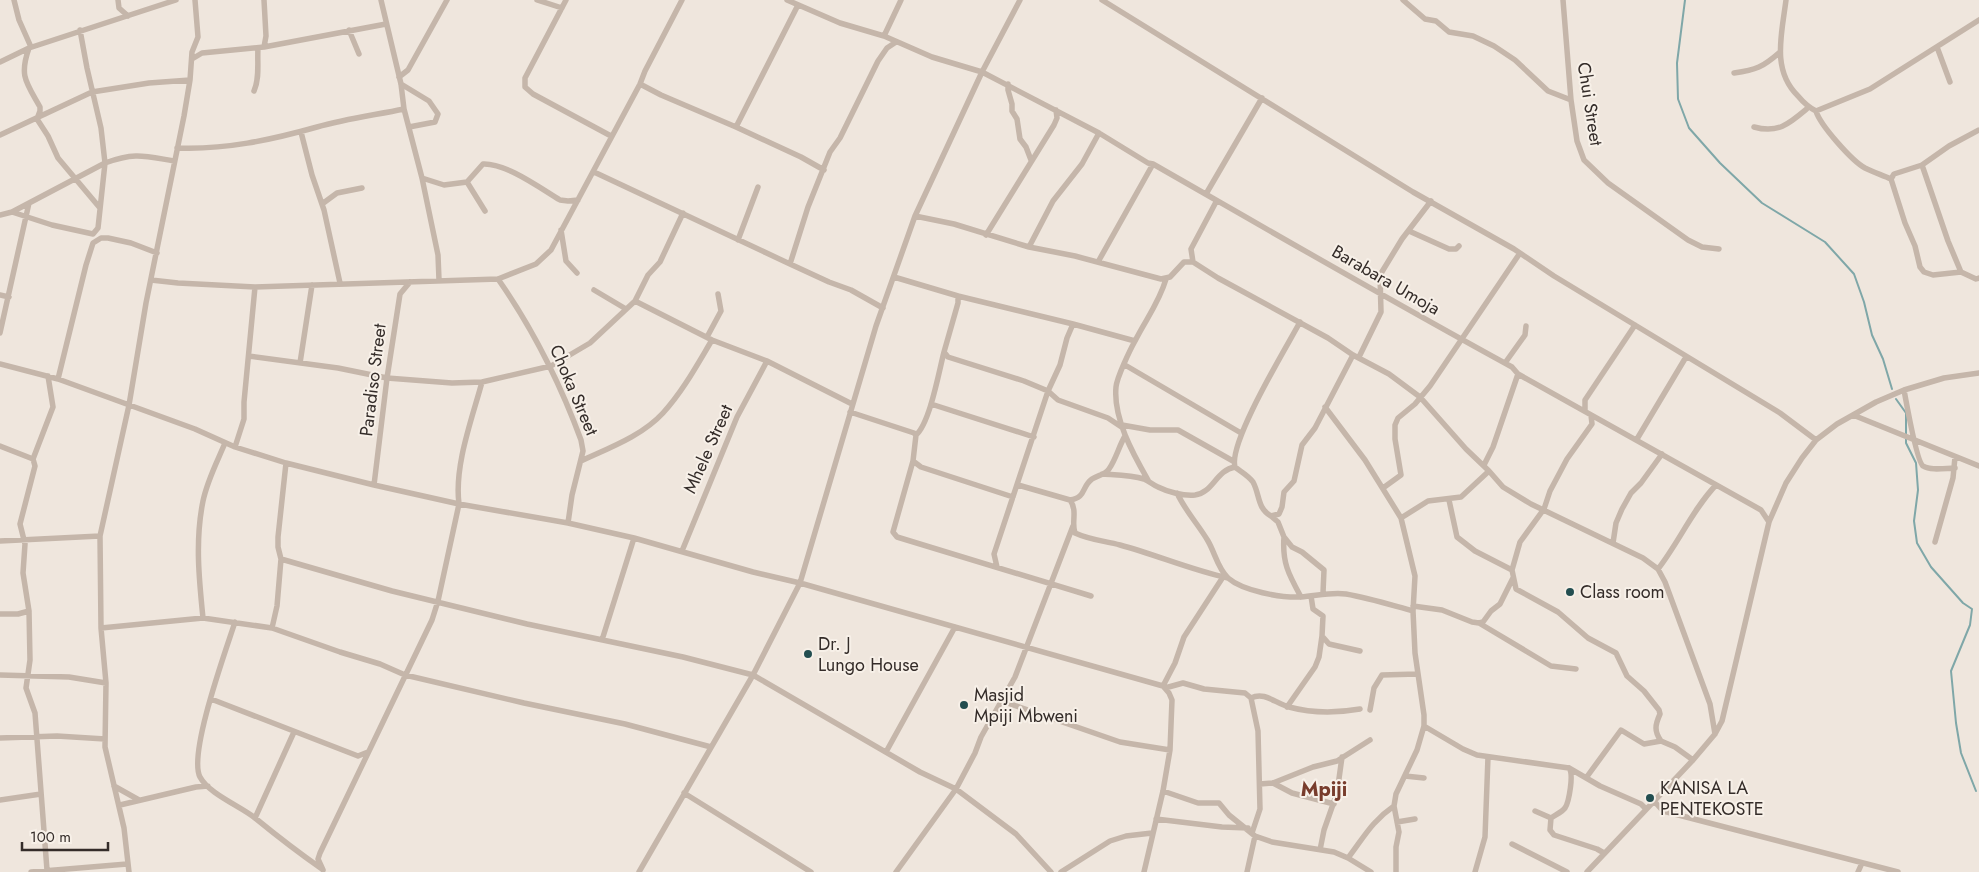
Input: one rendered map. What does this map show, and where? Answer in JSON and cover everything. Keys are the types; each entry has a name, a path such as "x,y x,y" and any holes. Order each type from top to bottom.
{"street":[{"path":"14,0 19,20 30,47 24,61 24,75 40,107 37,119"},
{"path":"116,20 119,8 118,0"},
{"path":"0,62 30,47 176,0"},
{"path":"128,872 120,805 106,756 106,683 102,628 100,536 129,405 146,303 190,80 198,31 195,3 188,0"},
{"path":"254,91 258,82 256,67 266,36 264,0"},
{"path":"382,0 401,84 404,110 422,178 438,255 439,280"},
{"path":"399,77 408,70 447,0"},
{"path":"537,0 562,8"},
{"path":"566,0 525,78 525,87 533,94 611,136"},
{"path":"151,280 255,287 498,279 536,264 551,250 594,172 682,0"},
{"name":"Barabara Umoja","path":"787,0 840,23 884,36 932,57 982,72 1008,84 1099,133 1381,296 1505,363 1518,374 1761,510 1769,522"},
{"path":"884,36 901,0"},
{"path":"639,872 754,675 800,582 852,404 915,216 982,72 1020,0"},
{"path":"1102,0 1413,192 1520,253 1554,276 1780,413 1816,440"},
{"path":"1403,0 1425,19 1436,21 1449,32 1473,36 1494,46 1515,60 1548,91 1570,100"},
{"name":"Chui Street","path":"1563,0 1570,100 1577,141 1584,160 1608,183 1688,240 1702,247 1719,249"},
{"path":"1786,0 1780,52 1782,72 1788,87 1809,108 1816,111 1823,125 1856,161 1864,167 1891,179 1905,223 1915,246 1920,267 1924,272 1933,275 1961,272 1976,279 1979,278"},
{"path":"736,127 798,5"},
{"path":"119,8 128,16"},
{"path":"1816,111 1870,89 1979,20"},
{"path":"192,59 202,53 261,47 386,24"},
{"path":"12,212 25,218 93,234 98,228 105,163 101,128 80,30"},
{"path":"349,30 359,54"},
{"path":"790,264 808,208 830,152 840,138 878,61 887,48 896,42"},
{"path":"195,45 202,53"},
{"path":"1937,47 1950,82"},
{"path":"1734,73 1754,70 1766,64 1780,52"},
{"path":"0,135 92,92 149,83 190,80"},
{"path":"401,84 429,101 438,114 434,122 409,126"},
{"path":"640,84 801,157 824,170"},
{"path":"1008,84 1012,111 1017,119 1020,139 1031,160"},
{"path":"1206,194 1262,98"},
{"path":"1754,127 1774,130 1790,123 1809,108"},
{"path":"177,148 203,149 255,142 301,132 317,126 404,110"},
{"path":"986,234 1054,125 1057,118 1056,110"},
{"path":"37,119 48,136 58,158 100,208"},
{"path":"1891,179 1894,174 1922,165 1949,146 1979,130"},
{"path":"301,132 322,204 340,283"},
{"path":"1029,247 1053,201 1082,164 1099,133"},
{"path":"0,215 12,212 105,163 119,158 137,155 174,161"},
{"path":"422,178 444,185 467,182 483,164 492,164 510,171 560,200 578,200"},
{"path":"1098,262 1153,164"},
{"path":"1922,165 1948,242 1961,272"},
{"path":"594,172 829,282 851,290 883,308"},
{"path":"467,182 485,211"},
{"path":"738,240 758,187"},
{"path":"322,204 337,193 362,188"},
{"path":"1278,522 1284,492 1294,481 1302,445 1315,428 1325,407 1382,312 1380,275 1431,201"},
{"path":"1191,259 1191,249 1216,202"},
{"path":"0,333 29,203"},
{"path":"249,356 387,378 430,382 482,382 551,366 590,343 635,301 648,275 660,262 682,213"},
{"path":"915,216 954,224 1029,247 1166,279"},
{"path":"561,230 566,261 577,273"},
{"path":"1409,231 1449,249 1456,249 1459,246"},
{"path":"58,379 93,243 102,238 108,238 131,243 157,253"},
{"path":"1383,488 1401,475 1395,439 1395,425 1398,418 1415,404 1430,386 1520,253"},
{"path":"1148,480 1125,436 1116,388 1135,341 1158,302 1166,279 1177,267 1191,259"},
{"path":"1191,259 1263,303 1300,322 1388,374 1420,397 1503,487 1643,558 1658,569 1665,582 1710,704 1715,734"},
{"path":"894,277 958,296 1135,341"},
{"name":"Choka Street","path":"498,279 514,301 551,366 581,440 583,450 572,495 568,523"},
{"path":"392,282 400,294 410,282"},
{"path":"300,363 312,285"},
{"path":"235,447 244,419 255,287"},
{"path":"594,290 626,309"},
{"name":"Paradiso Street","path":"374,485 387,378 400,294"},
{"path":"581,461 633,436 663,414 691,376 722,311 718,294"},
{"path":"0,295 9,297"},
{"path":"958,296 958,303 931,404 920,432 916,435 913,461 893,532 897,537 1091,596"},
{"path":"635,301 709,338 768,361 852,404"},
{"path":"1102,474 1138,477 1177,493 1195,495 1203,493 1221,473 1234,464 1241,433 1300,322"},
{"path":"984,563 994,554 1048,391 1060,365 1073,324"},
{"path":"1592,424 1585,400 1635,325"},
{"path":"1505,363 1525,335 1526,326"},
{"path":"944,352 948,358 1009,376 1048,391 1058,400 1108,418 1122,426 1150,430 1178,430 1234,464 1252,481 1260,506 1278,522 1284,537 1292,547 1302,552 1324,570 1323,594"},
{"path":"1637,439 1686,357"},
{"name":"Mhele Street","path":"682,551 737,417 768,361"},
{"path":"0,364 58,379 195,429 235,447 286,463 459,504 568,523 634,538 753,572 800,582 1026,649 1164,687 1183,683 1204,688 1245,693 1251,698 1258,731 1260,784 1260,809 1252,832 1247,872"},
{"path":"1125,365 1241,433"},
{"path":"1587,872 1693,760 1715,734 1722,720 1769,522 1786,483 1816,440 1836,424 1876,402 1904,390 1944,378 1979,373"},
{"path":"1484,465 1494,447 1518,374"},
{"path":"47,870 34,713 26,688 30,660 28,611 23,573 24,539 20,524 35,466 33,459 53,407 48,376"},
{"path":"324,871 318,859 320,853 432,620 438,601 459,504 461,462 482,382"},
{"path":"1904,390 1915,449 1920,462 1923,466 1929,468 1955,468"},
{"path":"931,404 1034,437"},
{"path":"1325,407 1348,436 1401,518 1415,576 1413,608 1417,674 1423,703 1424,726 1417,750 1396,794 1394,806 1399,832 1396,847 1396,872"},
{"path":"850,412 916,435"},
{"path":"1853,415 1979,466"},
{"path":"1602,421 1592,424 1567,458 1550,491 1544,509 1520,542 1512,570 1513,578 1516,589 1558,612 1588,638 1616,653 1627,676 1644,691 1659,710 1660,714 1655,724 1661,741"},
{"path":"1018,484 1070,500 1081,497 1091,480 1110,468 1125,436"},
{"path":"204,618 198,544 199,522 209,481 225,442"},
{"path":"0,446 33,459"},
{"path":"1613,543 1616,523 1622,509 1631,493 1641,483 1662,454"},
{"path":"1935,542 1955,468 1955,457"},
{"path":"913,461 921,467 1013,497"},
{"path":"272,628 277,606 281,559 278,536 286,463"},
{"path":"1401,518 1428,501 1449,500 1465,495 1490,471"},
{"path":"1658,569 1703,500 1716,485"},
{"path":"1177,493 1187,512 1208,541 1226,578"},
{"path":"896,872 956,789 975,753 981,737 1002,701 1026,649 1073,526 1075,510 1070,500"},
{"path":"1449,500 1457,537 1475,551 1512,570"},
{"path":"1761,510 1774,510"},
{"path":"1271,516 1279,514"},
{"path":"1073,526 1076,533 1085,538 1121,545 1162,560 1226,578 1246,587 1278,596 1301,597 1345,594 1413,608 1442,610 1479,623 1551,666 1576,669"},
{"path":"0,541 100,536"},
{"path":"1284,537 1285,567 1301,597"},
{"path":"602,640 634,538"},
{"path":"994,554 997,567"},
{"path":"281,559 392,591 527,624 683,657 754,675 920,772 956,789 1016,834 1051,872"},
{"path":"1164,687 1184,637 1226,578"},
{"path":"1479,623 1483,622 1491,611 1500,604 1513,578"},
{"path":"1287,706 1315,666 1319,657 1323,616 1313,609 1311,596"},
{"path":"0,614 28,611"},
{"path":"102,628 204,618 272,628 380,664 405,675 625,724 711,747"},
{"path":"235,622 202,727 198,766 200,776 208,786 255,818 267,830 324,871"},
{"path":"886,752 955,627"},
{"path":"1322,636 1332,646 1360,650"},
{"path":"1370,710 1374,688 1382,675 1417,674"},
{"path":"0,675 69,677 106,683"},
{"path":"1144,872 1163,791 1170,750 1172,700 1164,687"},
{"path":"1251,698 1262,696 1287,706 1342,712 1360,709"},
{"path":"211,699 358,756 368,752"},
{"path":"1002,701 1120,742 1170,750"},
{"path":"1424,726 1463,749 1488,757 1569,768 1641,804 1646,809"},
{"path":"1586,778 1622,730 1644,744 1661,741 1675,747 1693,760"},
{"path":"255,818 294,732"},
{"path":"0,738 76,737 105,739"},
{"path":"1260,784 1273,783 1313,767 1324,766 1370,740"},
{"path":"358,756 362,764"},
{"path":"1320,850 1324,830 1334,804 1342,757"},
{"path":"1475,872 1485,837 1488,757"},
{"path":"1569,768 1572,774 1566,803 1564,808 1551,818 1550,830 1554,835 1604,853"},
{"path":"196,787 200,776"},
{"path":"1405,776 1424,778"},
{"path":"1273,783 1292,793 1334,804"},
{"path":"114,786 139,800"},
{"path":"120,805 196,787 208,786"},
{"path":"1163,791 1198,804 1219,803 1229,815 1252,832 1272,842 1320,850 1348,858 1371,872"},
{"path":"684,793 811,872"},
{"path":"0,800 41,794"},
{"path":"1654,801 1663,811 1898,872"},
{"path":"1348,858 1362,840 1367,829 1382,814 1394,806"},
{"path":"1534,811 1551,818"},
{"path":"1156,819 1252,832"},
{"path":"1397,822 1415,819"},
{"path":"1061,872 1110,841 1126,836 1152,833"},
{"path":"1512,844 1567,872"},
{"path":"1858,872 1862,863"},
{"path":"31,872 127,864"}],"waterway":[{"path":"1685,0 1677,63 1678,99 1689,128 1720,163 1762,203 1825,242 1854,274 1864,302 1872,335 1883,359 1892,389"},
{"path":"1896,399 1906,413 1906,443 1916,463 1918,490 1914,521 1917,543 1931,567 1963,603 1972,609 1970,625 1951,671 1961,753 1976,791"}],"place":[{"name":"Class room","path":"1570,592"},
{"name":"Dr. J Lungo House","path":"808,654"},
{"name":"Masjid Mpiji Mbweni","path":"964,705"},
{"name":"KANISA LA PENTEKOSTE","path":"1650,798"}],"district":[{"name":"Mpiji","path":"1324,789"}]}
